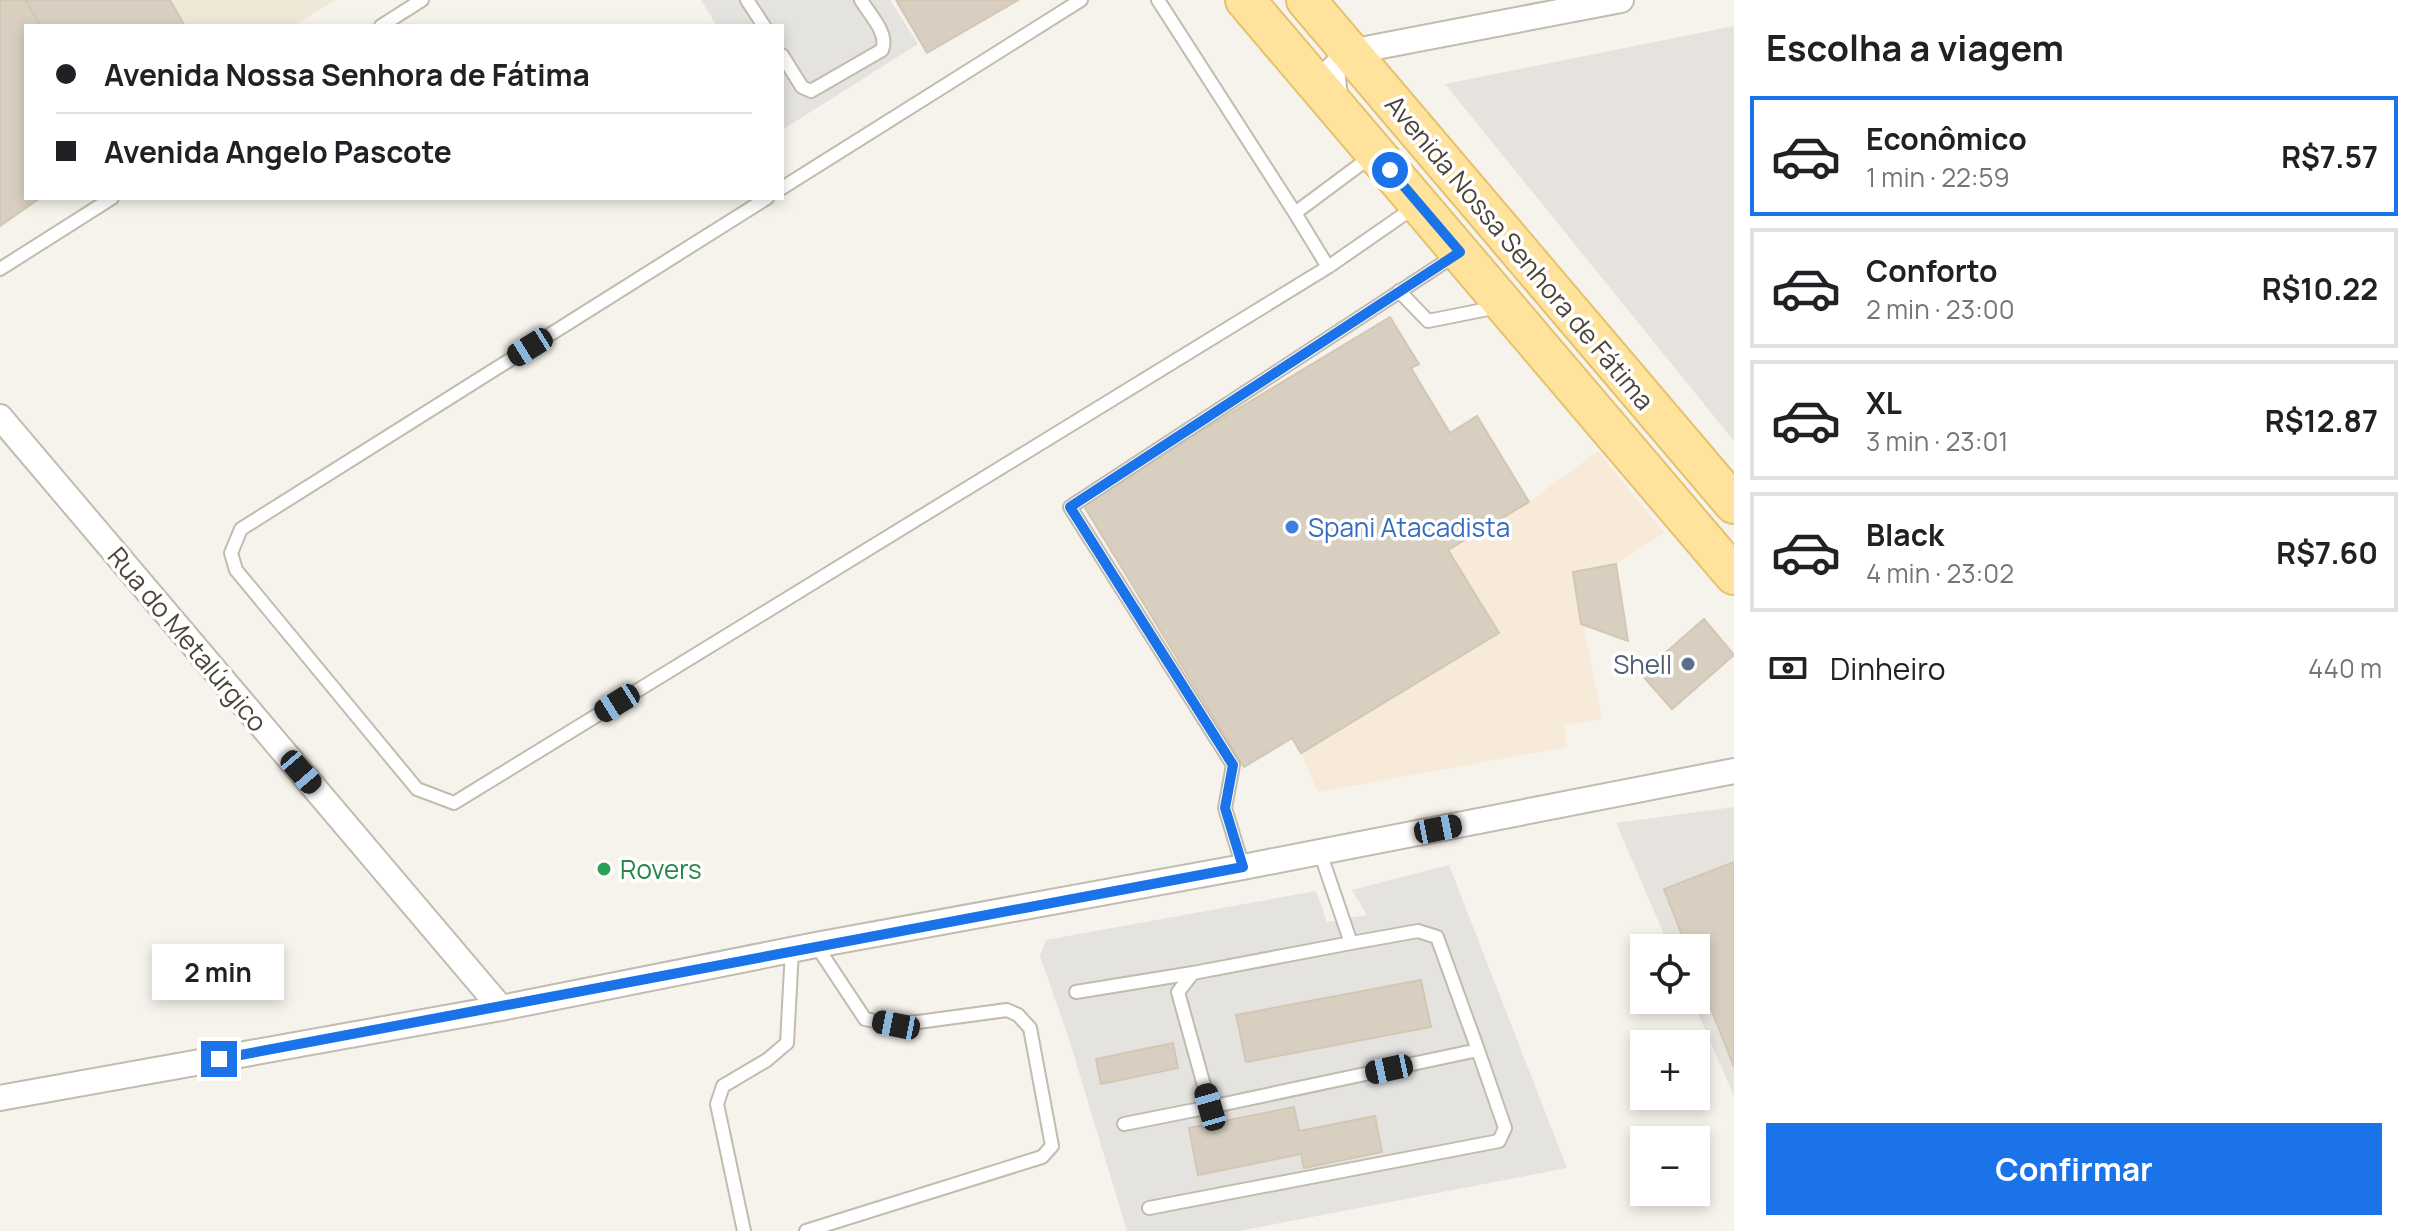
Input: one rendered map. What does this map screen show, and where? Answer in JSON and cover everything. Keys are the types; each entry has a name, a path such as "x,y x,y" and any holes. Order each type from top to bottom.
{"main road":[{"name":"Avenida Nossa Senhora de Fátima","path":"1245,0 1734,575"},
{"name":"Avenida Nossa Senhora de Fátima","path":"1306,0 1734,504"}],"street":[{"path":"1336,107 1332,70 1350,52 1621,0"},
{"name":"Rua do Metalúrgico","path":"0,417 501,1008"},
{"path":"0,1098 501,1008 1734,771"}],"lane":[{"path":"384,24 422,0"},
{"path":"747,0 763,24"},
{"path":"784,58 802,87 811,91 882,50 885,43 882,34 861,0"},
{"path":"784,187 1081,0"},
{"path":"1158,0 1328,267"},
{"path":"1295,213 1375,153"},
{"path":"0,269 109,200"},
{"path":"764,200 241,529 231,553 236,570 417,789 454,803 1328,267 1419,205"},
{"path":"1243,867 1225,808 1233,765 1070,507 1460,252"},
{"path":"1399,291 1428,321 1505,306"},
{"path":"1320,852 1351,943"},
{"path":"1076,992 1418,931 1437,937 1505,1128 1499,1141 1149,1208"},
{"path":"744,1231 717,1104 723,1086 767,1060 787,1043 804,948"},
{"path":"804,948 865,1019 896,1025 1007,1010 1018,1015 1030,1028 1052,1146 1042,1157 806,1231"},
{"path":"1193,973 1178,992 1210,1107"},
{"path":"1124,1124 1478,1050"}],"shaded area":[{"path":"170,0 335,0 297,24 184,24"},
{"path":"701,0 890,0 918,44 784,129 784,24 716,24"},
{"path":"1734,26 1734,441 1445,84"},
{"path":"1598,451 1664,533 1616,564 1573,573 1602,719 1564,726 1567,747 1318,792 1301,753 1498,634 1448,550 1529,502"},
{"path":"1734,807 1734,1096 1710,1041 1710,1030 1705,1030 1698,1014 1710,1014 1710,934 1664,934 1616,823"},
{"path":"1449,865 1567,1168 1239,1231 1127,1231 1068,1036 1040,956 1046,940 1316,891 1327,922 1367,915 1352,890"}],"building":[{"path":"0,0 25,0 40,24 24,24 24,200 37,200 0,226"},
{"path":"25,0 170,0 184,24 40,24"},
{"path":"896,0 1018,0 927,53"},
{"name":"Spani Atacadista","path":"1390,317 1419,364 1411,368 1450,433 1477,416 1529,502 1448,550 1499,633 1301,753 1292,738 1244,767 1082,503"},
{"path":"1616,564 1628,641 1581,624 1573,572"},
{"name":"Shell","path":"1704,619 1734,655 1672,709 1641,674"},
{"path":"1734,862 1734,1067 1710,1006 1710,934 1682,934 1664,889"},
{"path":"1421,980 1431,1027 1246,1062 1236,1015"},
{"path":"1173,1043 1178,1068 1101,1084 1096,1059"},
{"path":"1294,1107 1299,1131 1375,1116 1382,1152 1304,1168 1301,1154 1198,1175 1189,1128"}],"place":[{"name":"Spani Atacadista","path":"1292,527"},
{"name":"Shell","path":"1688,664"},
{"name":"Rovers","path":"604,869"}],"route":[{"path":"219,1059 1243,867 1225,808 1233,765 1070,507 1460,252 1390,170"}]}
